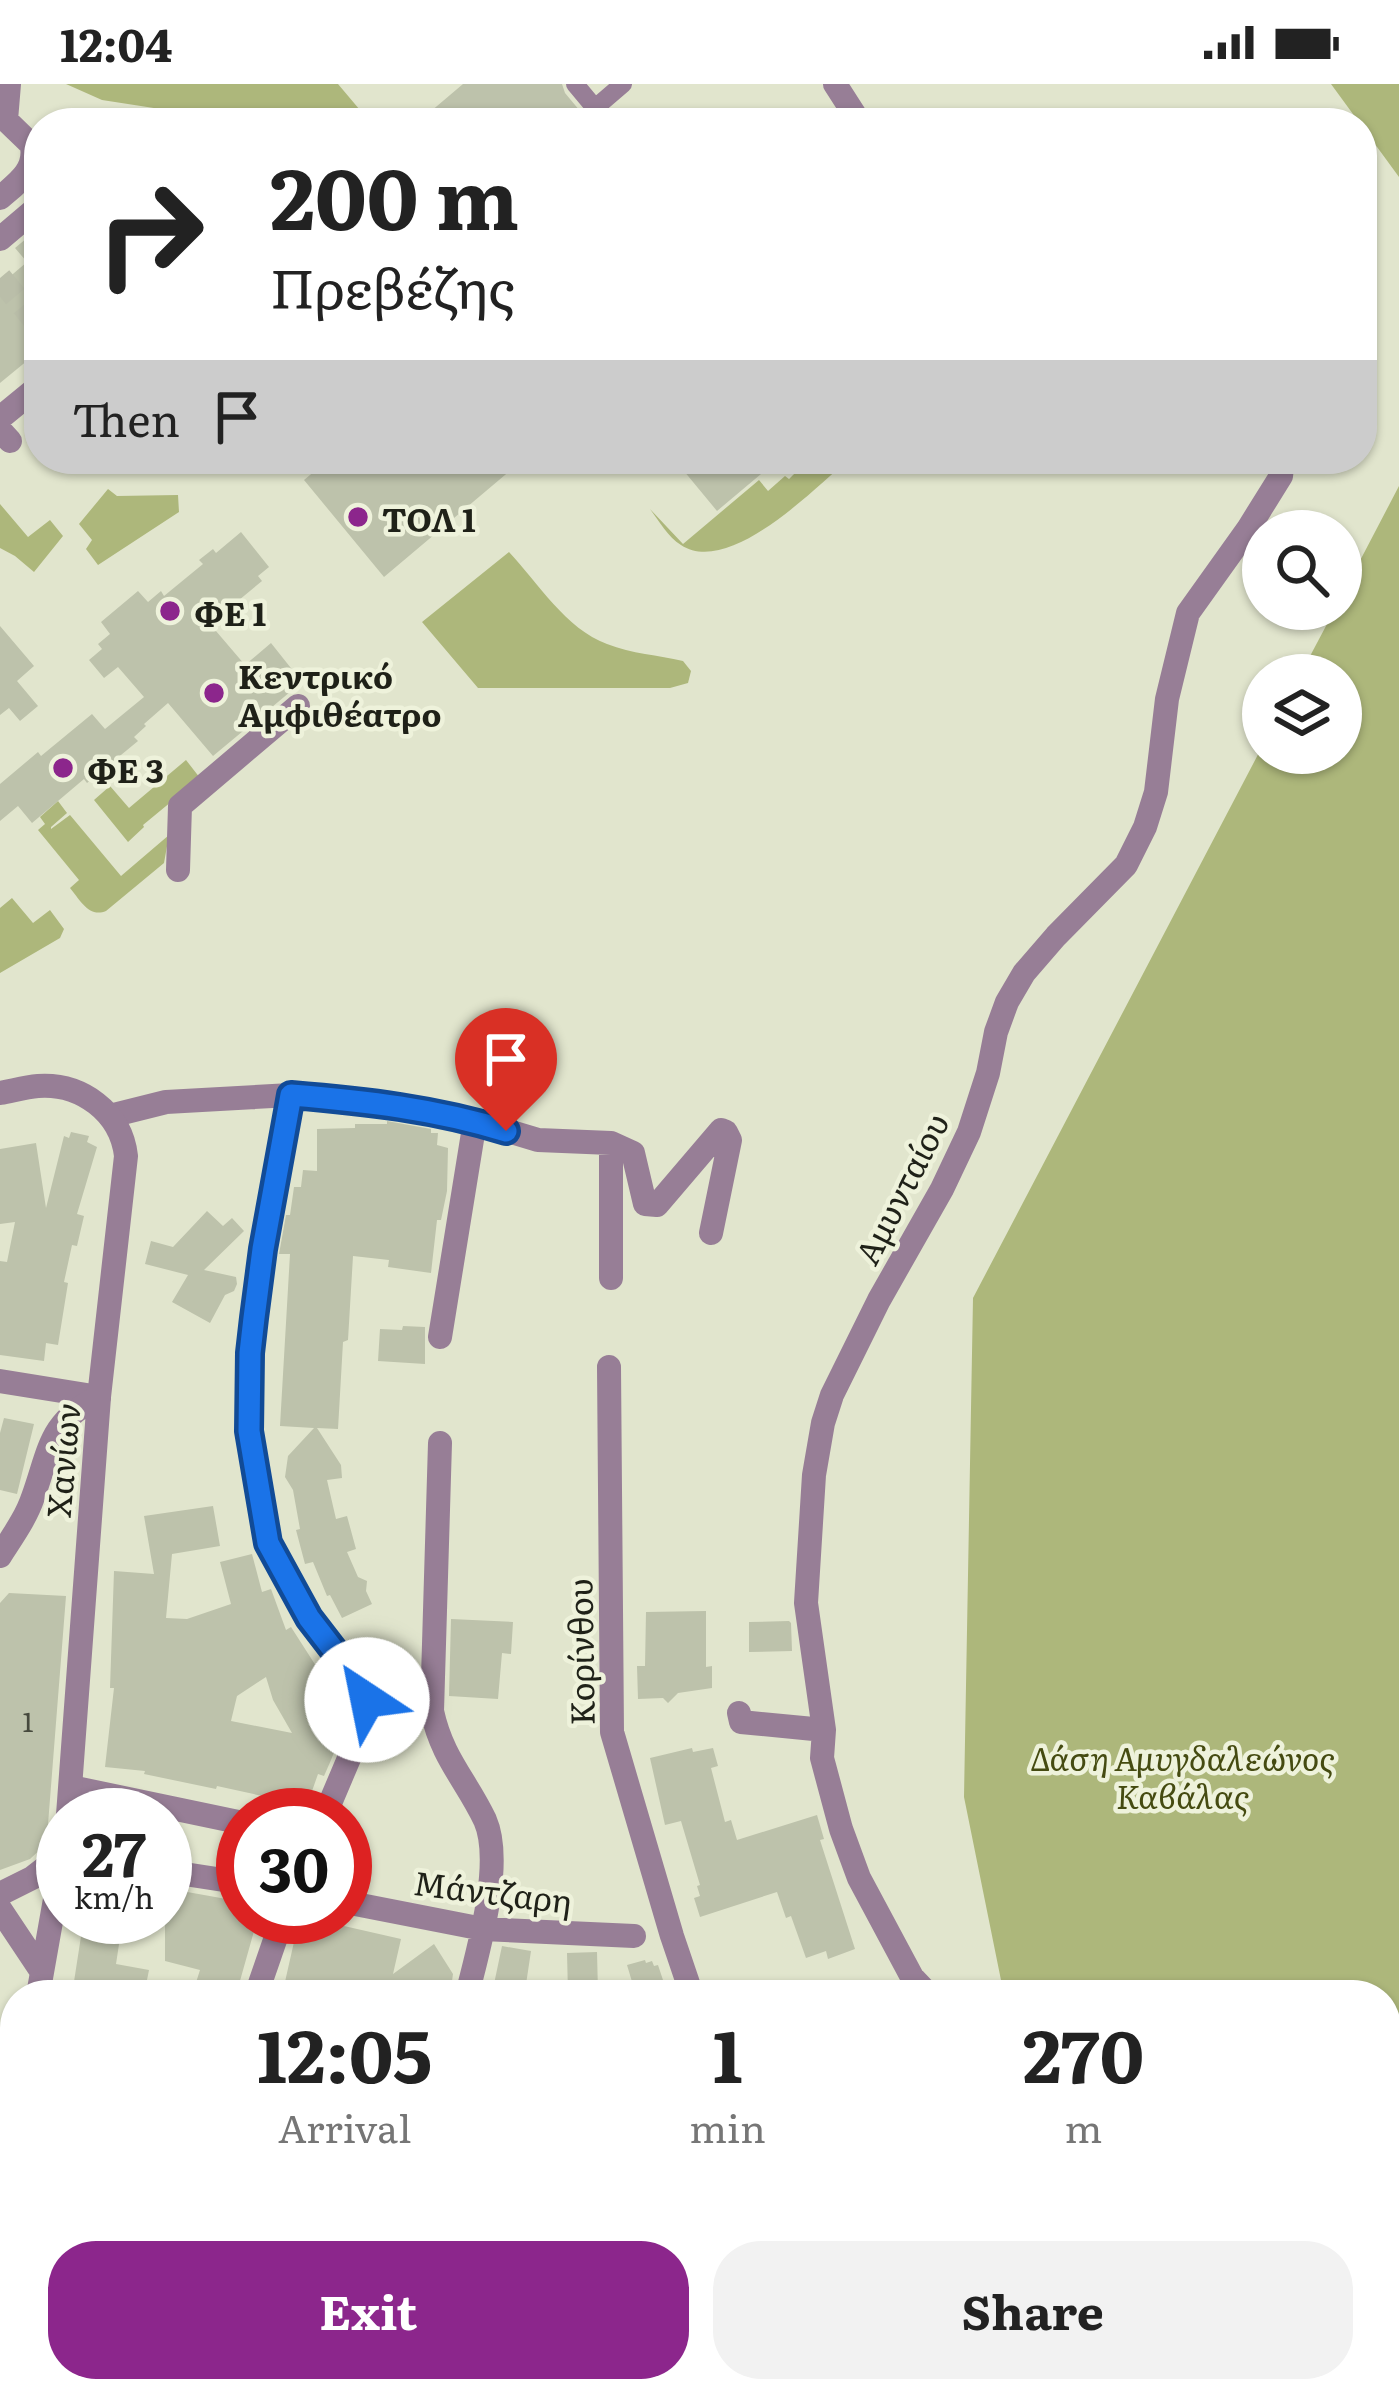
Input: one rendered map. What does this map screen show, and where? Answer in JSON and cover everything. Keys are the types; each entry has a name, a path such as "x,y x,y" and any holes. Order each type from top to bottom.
{"street":[{"path":"9,84 3,116 24,138"},
{"path":"574,84 595,108 623,84"},
{"path":"0,239 24,219"},
{"path":"3,430 24,404"},
{"name":"Αμυνταίου","path":"915,1980 860,1878 822,1758 824,1730 806,1603 814,1475 824,1423 832,1395 879,1300 969,1132 1007,1002 1055,936 1126,865 1156,792 1167,699 1188,613 1281,474"},
{"path":"178,870 180,806 298,706"},
{"path":"0,1094 36,1086 61,1087 81,1093 110,1116 166,1102 291,1095 381,1103 475,1121 538,1141 611,1143 633,1153 645,1204 657,1204 721,1130 730,1140 712,1233"},
{"path":"291,1095 260,1270 250,1353 249,1431 268,1543 309,1618 367,1700 364,1723 336,1788"},
{"name":"Χανίων","path":"71,1787 99,1397 126,1156 124,1140 110,1116"},
{"path":"440,1336 475,1121"},
{"path":"611,1143 611,1278"},
{"name":"Κορίνθου","path":"609,1367 612,1732 687,1980"},
{"path":"0,1381 99,1397"},
{"path":"0,1556 33,1500 58,1426 99,1397"},
{"path":"440,1443 432,1712 436,1734 486,1823 493,1851 471,1980"},
{"path":"739,1713 741,1722 824,1730"},
{"path":"71,1787 216,1817"},
{"path":"0,1894 36,1875"},
{"name":"Μάντζαρη","path":"372,1907 483,1929 634,1936"},
{"path":"0,1909 38,1980"},
{"path":"41,1980 47,1944"},
{"path":"261,1980 274,1944"}],"green space":[{"path":"66,84 338,84 358,108 154,108 102,100"},
{"path":"1331,84 1399,84 1399,177 1377,147 1377,108 1349,108"},
{"path":"794,474 832,474 770,525 723,549 701,552 681,545 650,509 683,544 759,480 768,491 785,476 789,479"},
{"name":"Δάση Αμυγδαλεώνος Καβάλας","path":"1399,486 1399,1980 1001,1980 964,1797 973,1298 1248,774 1362,774 1362,654 1311,654 1324,630 1362,630 1362,557"},
{"path":"108,489 117,496 178,495 179,512 98,565 86,549 92,540 79,524"},
{"path":"0,504 28,537 50,520 63,536 34,572 0,548"},
{"path":"509,552 578,628 616,647 683,661 691,671 688,683 670,688 478,688 422,622"},
{"path":"186,760 200,778 128,842 94,800 110,786 129,808"},
{"path":"58,801 67,813 51,829 70,815 121,876 169,835 164,863 106,911 90,910 70,888 79,880 38,830 45,824 40,817"},
{"path":"12,898 33,923 50,910 64,929 60,938 0,973 0,908"}],"building":[{"path":"463,84 562,84 578,108 435,108"},
{"path":"24,265 24,363 0,383 0,285"},
{"path":"311,474 506,474 384,577 304,480"},
{"path":"686,474 761,474 717,511"},
{"path":"241,532 269,567 258,576 262,581 210,624 245,665 271,643 302,682 213,756 168,703 144,724 134,737 138,741 32,823 18,806 0,821 0,784 92,714 105,729 144,697 118,667 104,678 89,660 110,634 101,622 138,591 148,602 161,591 164,596 203,564 199,560 213,549 216,553"},
{"path":"0,626 34,666 17,681 38,706 20,721 9,708 0,715"},
{"path":"387,1121 438,1133 437,1145 448,1148 447,1191 441,1220 437,1220 431,1273 388,1267 389,1260 353,1256 338,1429 317,1428 341,1465 342,1478 327,1480 336,1519 347,1516 356,1549 347,1552 358,1577 367,1581 372,1604 342,1618 313,1562 305,1564 293,1490 285,1477 288,1456 314,1428 280,1426 290,1254 279,1254 294,1187 301,1187 303,1170 317,1171 317,1129"},
{"path":"71,1132 89,1136 87,1142 97,1147 77,1214 84,1216 64,1282 68,1283 58,1345 46,1343 44,1361 0,1355 0,1261 7,1262 15,1222 0,1224 0,1149 36,1143 46,1208 64,1136 69,1138"},
{"path":"207,1211 223,1226 232,1218 244,1231 204,1270 236,1277 237,1284 225,1295 210,1323 172,1302 188,1275 145,1264 151,1241 173,1247"},
{"path":"403,1326 425,1327 425,1364 378,1361 380,1329 402,1330"},
{"path":"4,1418 34,1424 17,1494 0,1490"},
{"path":"213,1506 220,1546 172,1554 166,1618 187,1619 231,1604 220,1562 252,1554 262,1592 271,1589 286,1630 291,1627 316,1666 350,1703 331,1760 313,1788 216,1789 145,1771 105,1767 114,1688 110,1688 114,1571 154,1574 144,1516","holes":["266,1677 292,1733 231,1721 237,1696"]},
{"path":"9,1593 66,1596 51,1788 36,1788 36,1853 0,1870 0,1603"},
{"path":"706,1611 706,1667 712,1666 712,1688 678,1693 668,1703 663,1698 638,1699 637,1666 645,1666 646,1612"},
{"path":"451,1619 513,1622 511,1654 502,1653 498,1699 449,1696"},
{"path":"789,1621 792,1651 749,1652 749,1622"},
{"path":"692,1748 693,1752 713,1748 718,1766 711,1768 725,1822 731,1820 737,1840 817,1815 824,1839 820,1840 855,1949 828,1959 826,1951 806,1958 777,1892 700,1917 694,1898 700,1896 700,1885 681,1821 665,1825 650,1758"},
{"path":"192,1893 216,1897 216,1944 250,1944 240,1980 197,1980 200,1970 165,1961 165,1944 192,1944"},
{"path":"372,1932 401,1939 393,1974 434,1944 453,1974 452,1980 285,1980 294,1944 372,1944"},
{"path":"80,1944 119,1944 116,1964 149,1970 147,1980 74,1980"},
{"path":"502,1946 531,1951 527,1980 495,1980"},
{"path":"597,1952 598,1980 568,1980 567,1953"},
{"path":"652,1961 663,1980 632,1980 627,1965"}],"tunnel":[{"path":"0,278 24,307"}],"place":[{"name":"ΤΟΛ 1","path":"358,517"},
{"name":"ΦΕ 1","path":"170,611"},
{"name":"Κεντρικό Αμφιθέατρο","path":"214,693"},
{"name":"ΦΕ 3","path":"63,768"}],"route":[{"path":"367,1700 309,1618 268,1543 249,1431 254,1318 291,1095 403,1106 506,1131"}]}
